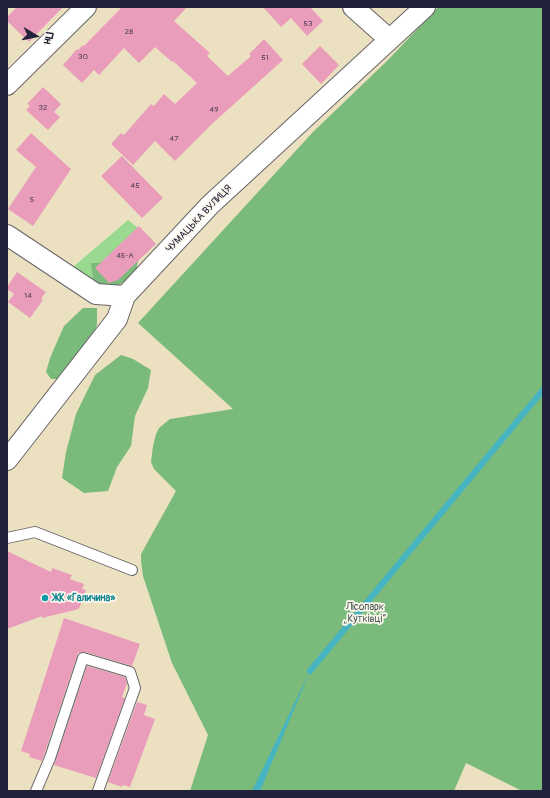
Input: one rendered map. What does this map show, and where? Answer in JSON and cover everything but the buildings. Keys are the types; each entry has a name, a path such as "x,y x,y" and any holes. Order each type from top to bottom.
{"street":[{"path":"7,85 86,7"},
{"path":"353,7 389,39"},
{"name":"ЧУМАЦЬКА ВУЛИЦЯ","path":"7,460 117,319 125,296 210,205 425,7"},
{"path":"7,235 96,294 125,296"}],"lane":[{"path":"7,538 35,532 132,570"},
{"path":"36,791 50,758 83,658 130,672 135,688 98,791"}],"green space":[{"name":"Лісопарк „Кутківці“","path":"438,7 543,7 543,791 522,791 466,763 454,791 190,791 208,735 172,663 143,576 141,554 176,491 154,469 151,462 156,434 159,428 170,419 233,409 138,323 313,132 389,59"},
{"path":"128,220 153,240 104,289 73,267"},
{"path":"140,256 137,265 137,273 114,288 97,288 93,278 91,263 102,263"},
{"path":"83,308 97,308 97,323 94,341 59,379 51,379 46,372 50,358 64,326"},
{"path":"121,355 133,359 151,370 148,388 135,416 131,446 117,467 108,491 84,493 62,478 66,452 76,414 95,375"}],"water":[{"path":"310,671 260,791 252,791"}],"waterway":[{"path":"310,671 543,390"}],"place":[{"name":"ЖК «Галичина»","path":"45,598"}]}
